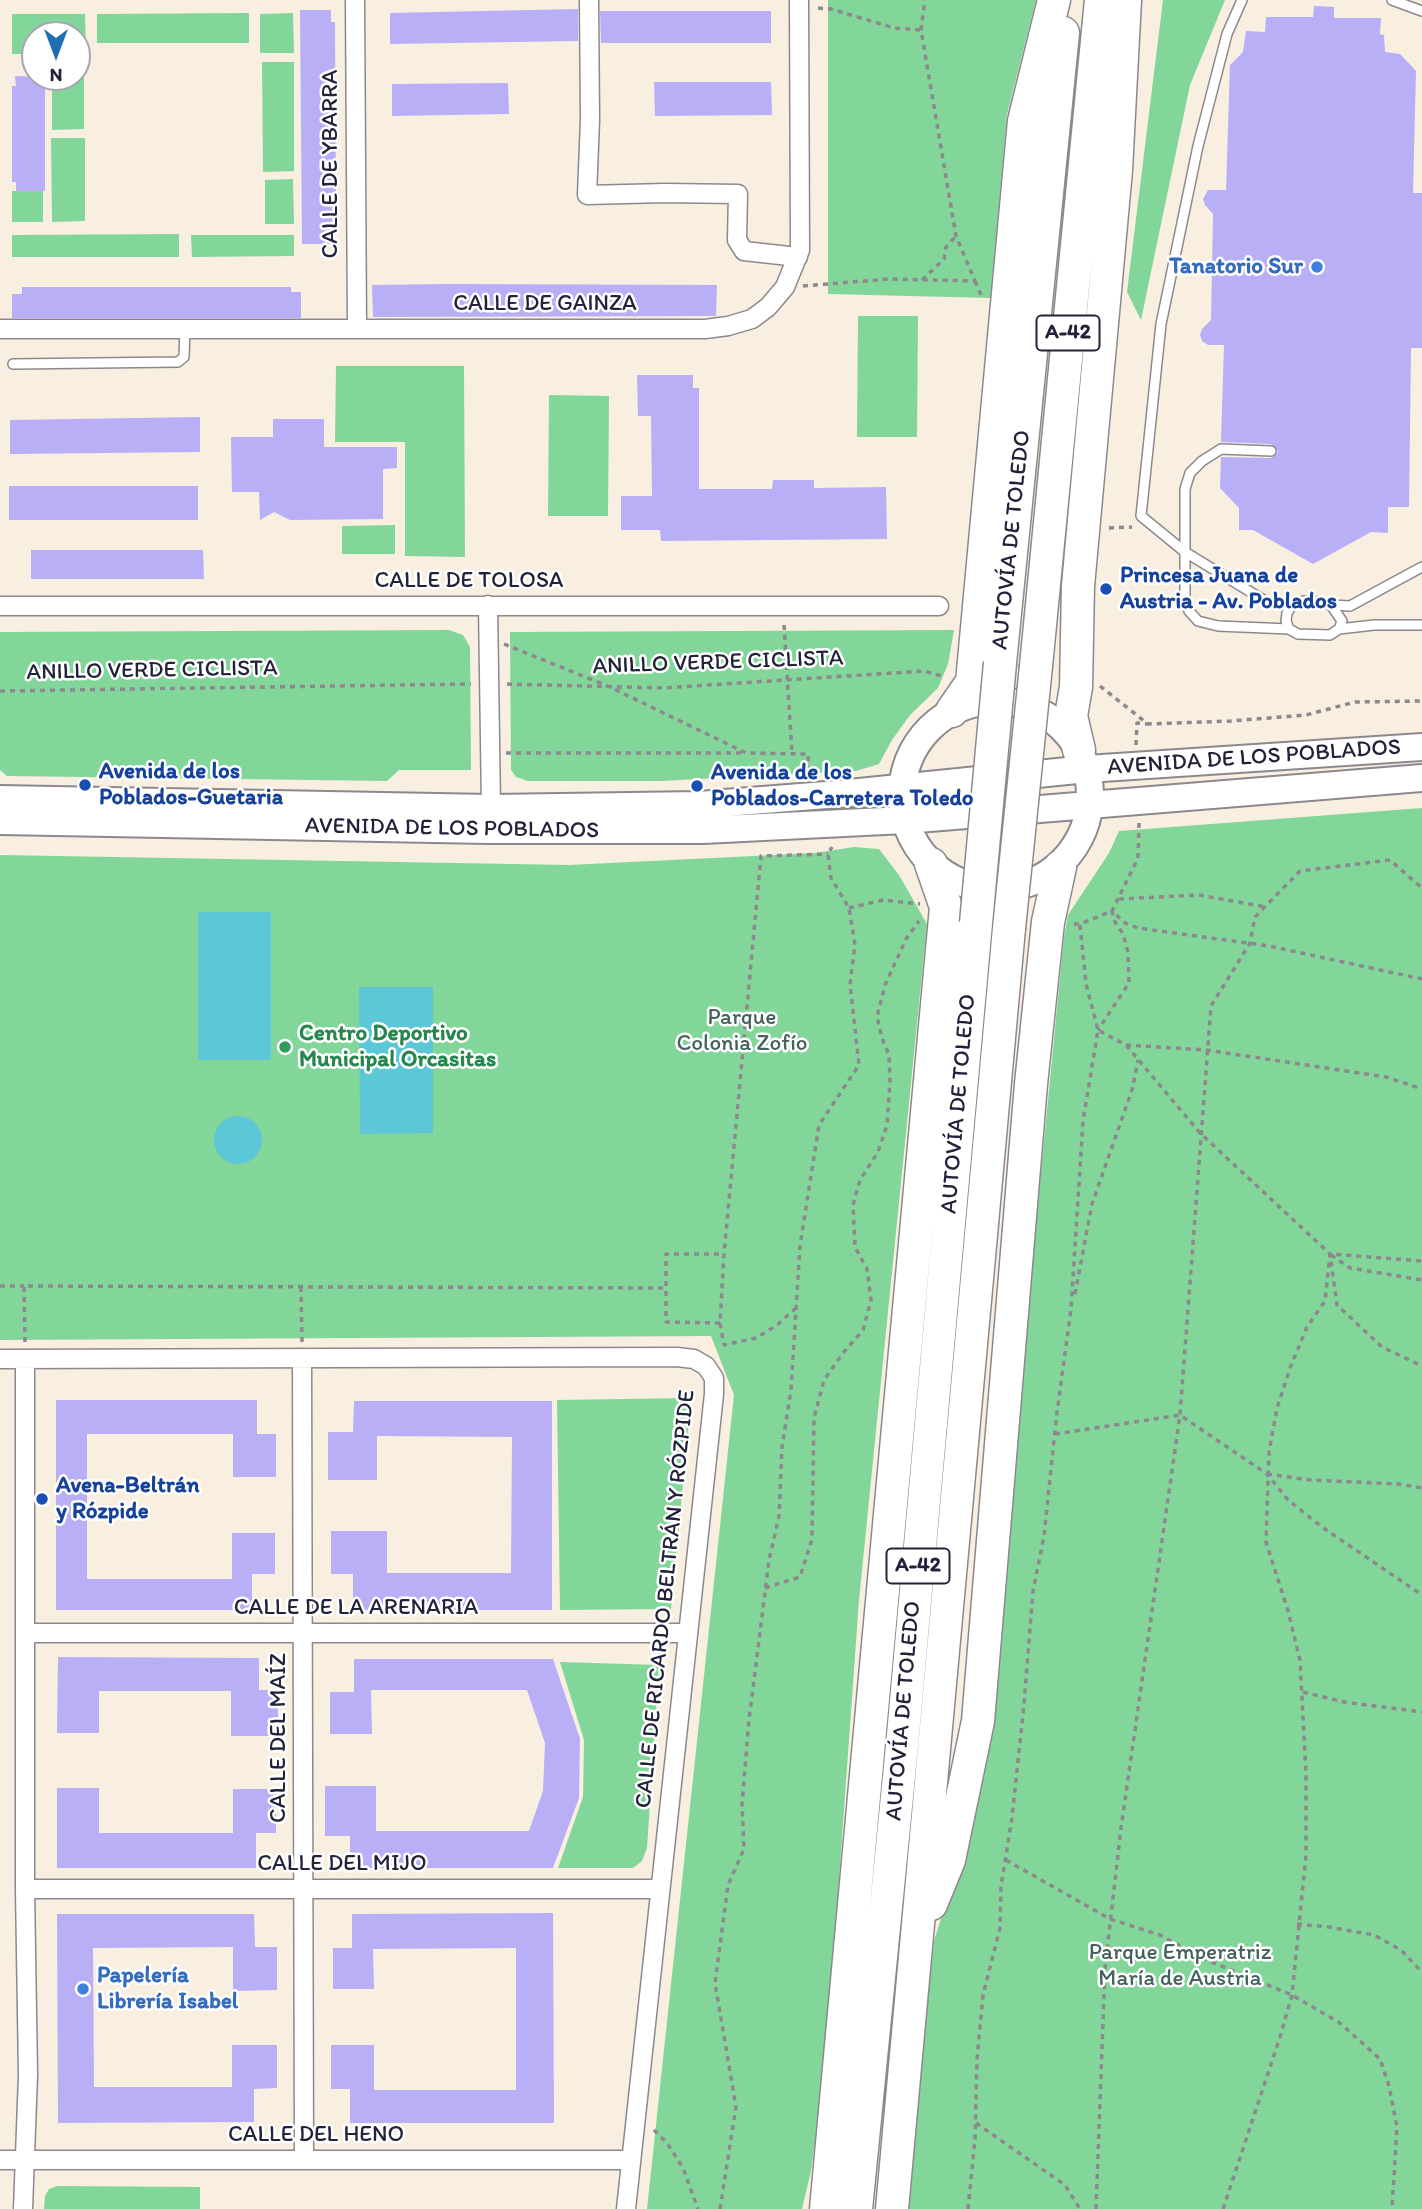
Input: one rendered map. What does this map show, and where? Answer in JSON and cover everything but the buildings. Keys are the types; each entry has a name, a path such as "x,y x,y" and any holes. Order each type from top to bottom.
{"highway":[{"path":"952,711 972,682 1024,121 1054,0"},
{"name":"AUTOVÍA DE TOLEDO","path":"856,2209 902,1746 1000,663 1066,0"},
{"name":"AUTOVÍA DE TOLEDO","path":"892,2209 1009,928 1101,0"},
{"path":"1083,760 1071,716 1076,687 1078,586 1116,170 1125,0"},
{"path":"821,2202 835,2105 946,907 931,864"},
{"path":"918,1937 948,1860 978,1721 1031,1084 1048,922 1060,867"}],"main road":[{"name":"AVENIDA DE LOS POBLADOS","path":"999,700 1033,708 1059,724 1083,760 1090,804 1076,846 1060,867 1026,884 1008,888 984,888 964,884 947,876 931,864 915,844 905,820 901,788 912,749 936,721 952,711 975,703 999,700"},
{"name":"AVENIDA DE LOS POBLADOS","path":"0,799 491,808 699,805 901,788 1083,760 1137,768 1422,747"},
{"name":"AVENIDA DE LOS POBLADOS","path":"0,821 570,831 703,830 905,820 1422,778"}],"street":[{"name":"CALLE DE YBARRA","path":"355,0 357,327"},
{"path":"589,0 590,120 587,195 738,194 737,240 744,251 798,257"},
{"path":"1116,170 1136,0"},
{"name":"CALLE DE GAINZA","path":"0,329 716,328 752,319 768,307 785,288 800,250 799,4"},
{"path":"488,606 491,808"},
{"name":"CALLE DE TOLOSA","path":"0,607 939,606"},
{"path":"23,2209 28,2075 25,1889 25,1352"},
{"name":"CALLE DE RICARDO BELTRÁN Y RÓZPIDE","path":"0,1359 25,1352 302,1358 677,1357 694,1359 706,1366 714,1378 714,1394 626,2209"},
{"name":"CALLE DEL MAÍZ","path":"302,1358 304,2160"},
{"name":"CALLE DE LA ARENARIA","path":"26,1633 687,1633"},
{"name":"CALLE DEL MIJO","path":"25,1889 659,1889"},
{"name":"CALLE DEL HENO","path":"0,2160 631,2160"}],"lane":[{"path":"1242,0 1227,34 1198,146 1161,324 1141,516 1185,552 1267,601 1292,606"},
{"path":"1392,0 1422,11"},
{"path":"13,364 178,362 184,357 185,328"},
{"path":"1271,451 1221,449 1202,461 1190,473 1185,489 1185,598 1189,611 1198,621 1218,626 1289,629 1298,634 1315,636 1329,635 1339,629 1374,625 1422,625"},
{"path":"1289,629 1287,613 1292,606 1304,601 1350,606 1422,567"},
{"path":"1331,606 1342,621 1339,629"}],"path":[{"path":"785,288 889,279 975,281 956,236 921,30 925,0"},
{"path":"799,4 831,9 894,28 921,30"},
{"path":"922,280 944,259 946,247 956,236"},
{"path":"1109,528 1133,527 1141,516"},
{"path":"783,606 792,753"},
{"path":"490,642 508,644 610,687 746,753"},
{"name":"ANILLO VERDE CICLISTA","path":"0,691 490,684 662,688 924,671 972,682"},
{"path":"1076,687 1102,686 1148,723"},
{"path":"1136,750 1137,723 1231,721 1306,715 1355,702 1422,701"},
{"path":"490,753 792,753 808,754 808,773 818,773"},
{"path":"1098,1030 1122,997 1130,978 1123,933 1115,922 1112,911 1138,858 1139,816"},
{"path":"720,2209 736,2107 715,1983 728,1885 744,1849 742,1804 765,1588 779,1516 782,1447 791,1390 800,1245 819,1125 859,1065 850,984 855,945 849,908 831,878 828,854 844,823"},
{"path":"796,1308 777,1325 756,1338 724,1345 720,1323 724,1254 761,856 828,854"},
{"path":"1096,2209 1105,1968 1121,1828 1180,1415 1211,1006 1250,943 1255,918 1300,871 1390,860 1422,888"},
{"path":"1117,899 1199,895 1266,907"},
{"path":"1112,911 1125,923 1138,928 1250,943 1422,979"},
{"path":"765,1588 800,1577 812,1539 814,1418 824,1380 863,1330 872,1300 867,1269 855,1247 853,1205 860,1180 878,1152 887,1125 891,1081 889,1055 877,1017 886,985 906,939 922,916"},
{"path":"968,2209 983,1995 1000,1928 1001,1886 1024,1704 1033,1591 1044,1536 1071,1309 1083,1121 1098,1030 1086,984 1080,924"},
{"path":"1098,1030 1126,1045 1200,1133 1329,1254 1350,1268 1422,1280"},
{"path":"1126,1045 1206,1050 1386,1077 1422,1089"},
{"path":"1071,1309 1092,1204 1132,1090 1138,1060"},
{"path":"720,1323 666,1322 666,1254 724,1254"},
{"path":"1329,1254 1422,1261"},
{"path":"1329,1254 1337,1305 1382,1347 1422,1366"},
{"path":"1223,2209 1292,1995 1306,1855 1303,1692 1300,1660 1288,1611 1266,1542 1267,1474 1277,1408 1290,1368 1307,1327 1325,1301 1329,1254"},
{"path":"0,1286 666,1288"},
{"path":"24,1286 25,1352"},
{"path":"301,1287 302,1358"},
{"path":"1055,1434 1180,1415 1267,1474 1287,1500 1322,1527 1422,1595"},
{"path":"1267,1474 1310,1480 1399,1484 1422,1488"},
{"path":"1303,1692 1343,1702 1422,1712"},
{"path":"1005,1860 1110,1919 1160,1935 1205,1959 1292,1995 1340,2023 1380,2059 1389,2086 1396,2127 1392,2209"},
{"path":"1297,1924 1374,1935 1401,1950 1422,1972"},
{"path":"976,2123 1065,2185 1080,2209"},
{"path":"635,2124 650,2126 667,2143 683,2168 698,2209"}],"green space":[{"path":"828,0 1036,0 1007,114 991,298 828,294"},
{"path":"1163,0 1225,0 1190,85 1141,320 1127,292"},
{"path":"249,13 249,43 97,43 97,14"},
{"path":"293,13 294,53 260,53 260,14"},
{"path":"12,14 85,14 85,21 21,21 21,54 12,54"},
{"path":"262,62 294,62 294,171 263,172"},
{"path":"52,91 84,91 84,129 52,130"},
{"path":"51,138 85,138 85,221 52,222"},
{"path":"293,179 294,224 265,224 265,180"},
{"path":"12,191 43,191 43,222 12,222"},
{"path":"179,234 179,257 12,257 12,235"},
{"path":"191,235 294,235 294,256 192,257"},
{"path":"858,316 918,316 917,437 857,437"},
{"path":"336,366 464,366 465,557 405,556 405,442 335,442"},
{"path":"549,395 609,396 608,516 548,516"},
{"path":"395,525 395,554 342,554 342,526"},
{"path":"449,630 463,635 470,647 471,770 399,770 387,781 7,776 0,770 0,632"},
{"path":"954,630 948,664 938,688 910,715 879,764 856,771 660,781 528,781 516,777 511,770 510,632"},
{"name":"Parque Emperatriz María de Austria","path":"1422,808 1422,2209 906,2209 934,1941 966,1837 986,1733 1068,915 1109,853 1119,831"},
{"name":"Parque Colonia Zofío","path":"854,847 879,849 899,875 927,924 859,1600 826,2061 811,2171 802,2209 647,2209 734,1395 711,1336 0,1340 0,855 569,865 815,853"},
{"path":"691,1398 671,1609 560,1610 557,1400"},
{"path":"560,1662 659,1665 647,1848 642,1861 633,1868 558,1868 583,1797 584,1740"},
{"path":"57,2186 200,2187 200,2209 44,2209 45,2196 49,2189"}],"water":[{"path":"198,912 271,912 271,1060 198,1060"},
{"path":"359,987 433,987 433,1133 360,1134"},
{"path":"238,1116 255,1123 262,1140 255,1157 238,1164 221,1157 214,1140 221,1123"}],"place":[{"name":"Tanatorio Sur","path":"1317,267"},
{"name":"Princesa Juana de Austria - Av. Poblados","path":"1106,589"},
{"name":"Avenida de los Poblados-Guetaria","path":"85,785"},
{"name":"Avenida de los Poblados-Carretera Toledo","path":"697,786"},
{"name":"Centro Deportivo Municipal Orcasitas","path":"285,1047"},
{"name":"Avena-Beltrán y Rózpide","path":"42,1499"},
{"name":"Papelería Librería Isabel","path":"83,1989"}]}
